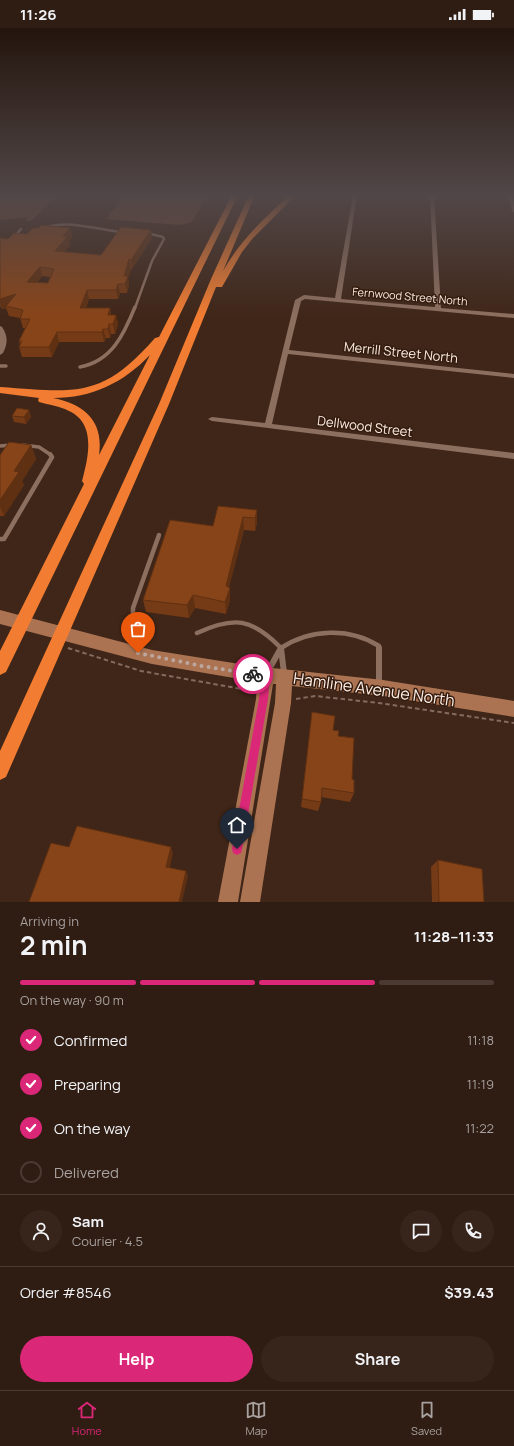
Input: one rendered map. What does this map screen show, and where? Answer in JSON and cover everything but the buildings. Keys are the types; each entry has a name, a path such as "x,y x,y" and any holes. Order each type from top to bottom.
{"highway":[{"path":"0,667 74,522 215,236"},
{"path":"0,771 164,404 235,236"},
{"path":"196,326 243,244 251,236"},
{"path":"0,390 66,394 89,391 110,383 135,366 175,318"},
{"path":"0,396 60,403 78,411 91,425 95,441 93,460 86,488 74,522"}],"street":[{"path":"338,299 348,236"},
{"path":"434,236 438,309"},
{"name":"Fernwood Street North","path":"285,352 298,300 304,297 514,316"},
{"path":"0,328 4,334 5,340 0,353"},
{"path":"268,426 285,352"},
{"name":"Merrill Street North","path":"285,352 514,376"},
{"name":"Dellwood Street","path":"212,419 514,456"},
{"name":"Hamline Avenue North","path":"2,618 80,639 195,665 378,688 514,709"},
{"path":"239,898 266,675"},
{"path":"239,898 283,703 284,677"}],"lane":[{"path":"15,236 11,239 18,239"},
{"path":"80,367 92,365 102,360 113,350 123,331 151,263 164,239 160,236"},
{"path":"0,366 6,366"},
{"path":"0,446 28,445 40,447 49,452 52,457 4,539 0,539"},
{"path":"137,622 133,619 133,608 159,535"},
{"path":"197,633 218,623 233,622 250,625 261,630 281,648 284,677"},
{"path":"266,675 281,648 291,641 310,633 330,632 372,641 379,646 378,688"}],"way so far":[{"path":"138,653 202,666 253,674"}],"route":[{"path":"237,849 264,699 266,675 253,674"}]}
